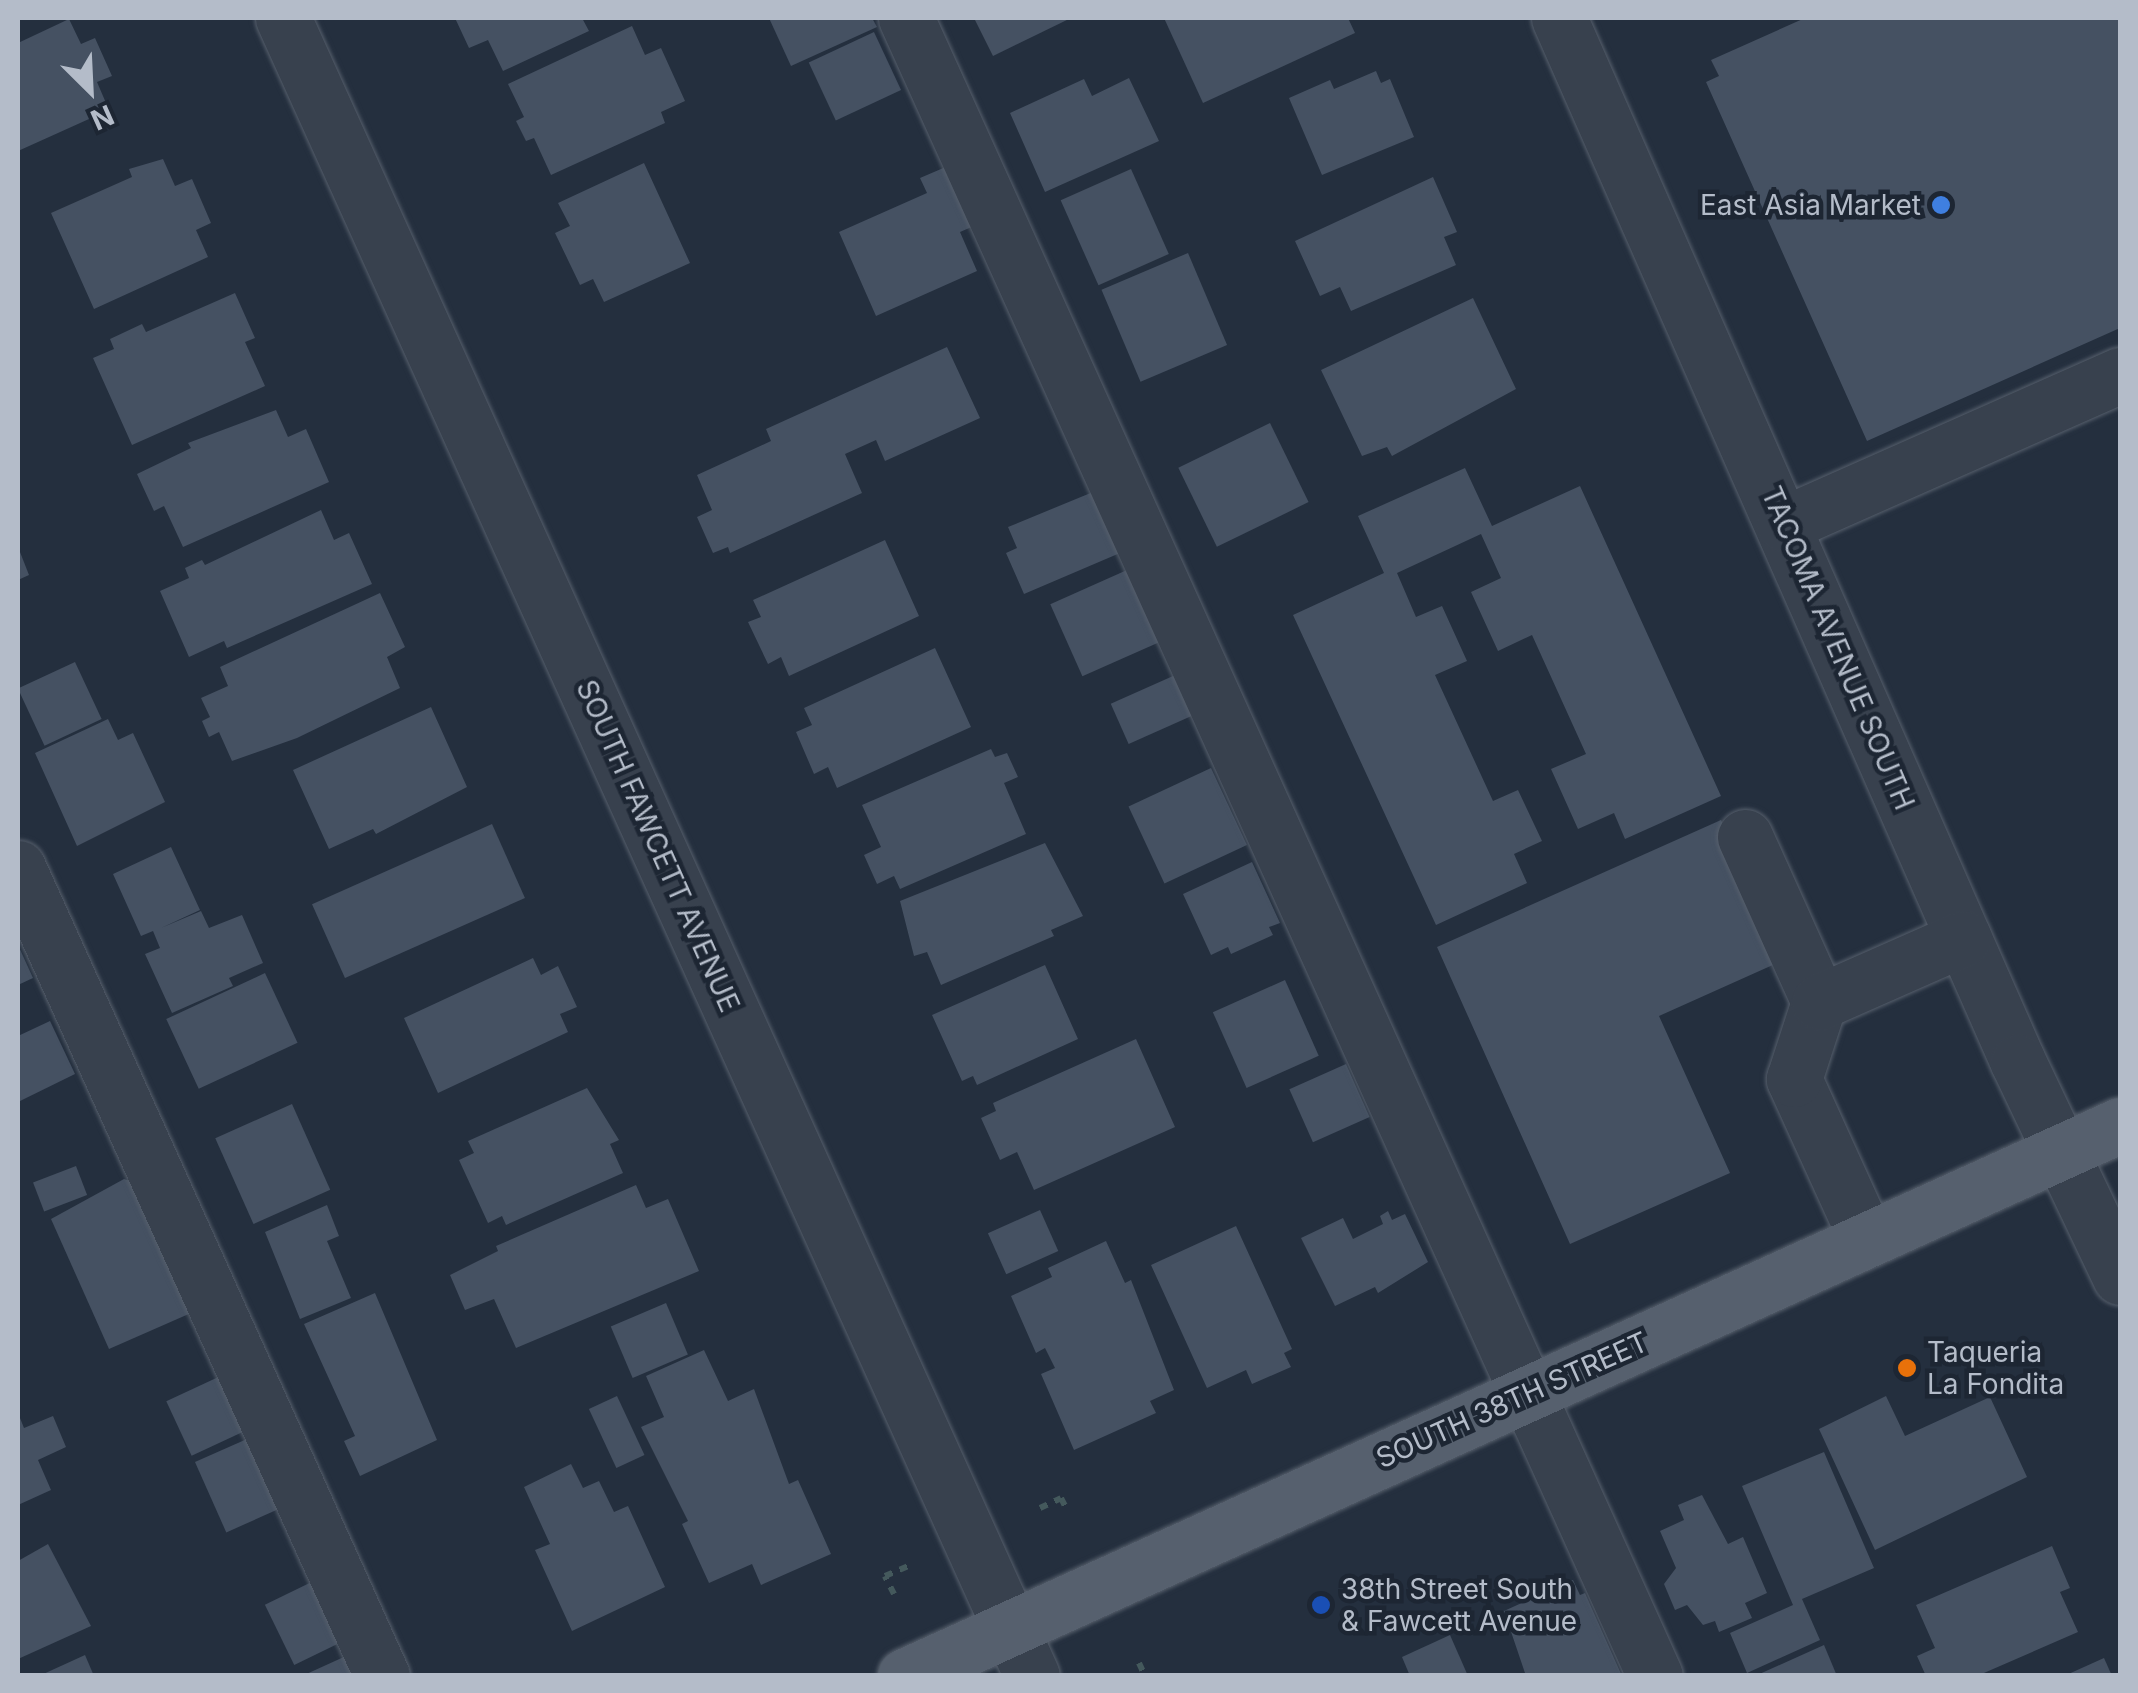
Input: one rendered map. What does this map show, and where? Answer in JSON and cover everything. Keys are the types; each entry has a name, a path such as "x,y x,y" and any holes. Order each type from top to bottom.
{"main road":[{"name":"SOUTH 38TH STREET","path":"905,1676 1021,1651 1528,1393 2120,1125"}],"street":[{"name":"SOUTH FAWCETT AVENUE","path":"283,18 1021,1651"},
{"path":"906,18 1655,1676"},
{"name":"TACOMA AVENUE SOUTH","path":"1559,18 1964,938 2120,1277"},
{"path":"1784,524 2120,375"},
{"path":"1745,838 1819,1002 1794,1079 1866,1240"},
{"path":"18,868 382,1676"},
{"path":"1819,1002 1964,938"}],"path":[{"path":"1040,1508 1062,1498 1066,1508"},
{"path":"894,1594 885,1576 909,1566"},
{"path":"1139,1663 1145,1676"}],"building":[{"path":"455,18 582,18 589,31 503,71 488,40 469,48"},
{"path":"769,18 872,18 877,27 791,66"},
{"path":"974,18 1071,18 993,56"},
{"path":"1164,18 1348,18 1355,33 1203,103"},
{"name":"East Asia Market","path":"1805,18 2120,18 2120,328 1867,441 1706,82 1719,76 1711,60"},
{"path":"69,19 81,44 95,38 112,76 97,82 109,110 18,151 18,43"},
{"path":"632,26 645,55 661,48 685,101 661,112 665,123 551,175 534,138 526,141 516,121 524,117 508,84"},
{"path":"874,32 901,90 836,120 809,62"},
{"path":"1376,71 1381,83 1390,79 1414,137 1322,175 1289,98 1330,80 1334,89"},
{"path":"1129,78 1159,141 1045,192 1010,113 1084,79 1092,96"},
{"path":"163,159 175,186 192,179 211,223 196,230 208,257 94,309 51,213 132,177 129,169"},
{"path":"962,160 988,220 960,232 977,271 876,316 839,232 927,193 920,178"},
{"path":"644,163 690,263 604,302 593,279 580,285 555,233 570,226 558,203"},
{"path":"1131,169 1169,254 1098,285 1061,200"},
{"path":"1433,177 1457,232 1444,237 1456,265 1351,311 1340,287 1320,296 1295,241"},
{"path":"1188,253 1227,345 1141,382 1101,290"},
{"path":"235,293 255,338 245,342 265,386 132,445 93,358 114,349 110,339 142,324 146,332"},
{"path":"1473,298 1516,389 1392,456 1387,447 1362,456 1321,370"},
{"path":"947,347 980,418 885,461 876,440 845,454 862,493 730,553 728,547 713,553 697,517 712,510 697,475 771,441 766,429"},
{"path":"276,410 288,437 306,429 329,482 183,547 164,506 154,511 137,474 191,448 188,443"},
{"path":"1270,423 1309,502 1217,547 1178,468"},
{"path":"1465,468 1492,526 1580,486 1721,796 1625,839 1614,813 1578,829 1551,769 1586,754 1532,635 1498,651 1471,592 1501,578 1481,534 1397,573 1416,617 1442,606 1467,661 1435,675 1493,801 1518,790 1542,841 1514,854 1527,883 1436,925 1293,615 1384,573 1358,516"},
{"path":"1093,492 1120,553 1024,594 1006,553 1017,548 1008,527"},
{"path":"321,510 334,540 349,533 372,584 227,648 224,641 189,657 160,591 189,578 185,568 202,560 205,565"},
{"path":"885,540 919,616 789,676 781,657 768,664 748,622 761,617 753,600"},
{"path":"18,547 29,575 18,580"},
{"path":"1127,570 1159,642 1082,676 1050,604"},
{"path":"380,593 405,647 387,657 400,688 297,738 232,761 219,732 209,737 202,721 210,717 201,698 228,686 220,667"},
{"path":"935,648 971,727 837,788 828,767 814,774 796,732 812,725 804,708"},
{"path":"75,662 102,719 45,746 18,689"},
{"path":"1182,672 1200,712 1129,744 1111,704"},
{"path":"431,707 467,787 376,834 373,829 329,849 293,770"},
{"path":"108,719 118,740 133,733 165,802 77,846 35,753"},
{"path":"991,749 995,757 1007,753 1018,777 1004,783 1026,834 900,889 894,876 877,884 864,855 881,847 862,805"},
{"path":"1211,768 1247,845 1164,883 1129,806"},
{"path":"1721,820 1784,960 1659,1016 1730,1173 1570,1244 1437,947"},
{"path":"492,824 525,898 345,978 312,904"},
{"path":"1045,843 1083,916 1051,930 1054,936 941,985 927,952 914,956 900,901"},
{"path":"171,847 200,910 161,928 201,911 209,928 242,915 263,963 229,978 233,986 172,1013 145,954 160,948 153,931 141,936 113,874"},
{"path":"1252,862 1280,923 1269,927 1273,935 1231,954 1228,947 1211,955 1183,894"},
{"path":"18,945 33,978 18,985"},
{"path":"533,958 541,975 558,966 577,1007 560,1014 568,1032 438,1093 404,1018"},
{"path":"1045,965 1078,1039 977,1085 973,1076 962,1081 932,1015"},
{"path":"265,973 298,1043 199,1089 166,1019"},
{"path":"1285,980 1319,1056 1247,1088 1213,1012"},
{"path":"50,1021 75,1074 18,1102 18,1036"},
{"path":"1136,1039 1175,1127 1034,1190 1017,1152 1000,1160 981,1118 996,1111 993,1103"},
{"path":"1346,1064 1370,1117 1313,1142 1289,1089"},
{"path":"587,1088 619,1140 610,1144 623,1173 506,1225 502,1216 488,1223 459,1160 474,1153 468,1141"},
{"path":"292,1104 330,1190 253,1224 215,1138"},
{"path":"76,1166 87,1195 44,1211 33,1182"},
{"path":"124,1179 133,1182 191,1313 109,1349 51,1219"},
{"path":"636,1185 646,1208 668,1199 699,1271 516,1348 494,1299 465,1310 450,1275 498,1251 496,1246"},
{"path":"327,1205 339,1236 327,1241 351,1298 300,1319 265,1232"},
{"path":"1040,1210 1058,1251 1006,1274 988,1233"},
{"path":"1388,1211 1392,1220 1405,1214 1428,1262 1378,1293 1375,1287 1335,1306 1301,1238 1343,1218 1353,1239 1383,1224 1380,1216"},
{"path":"1236,1226 1292,1349 1284,1353 1291,1367 1252,1384 1246,1370 1207,1388 1151,1265"},
{"path":"1106,1241 1125,1283 1131,1280 1174,1390 1150,1401 1156,1413 1074,1450 1041,1374 1055,1368 1045,1348 1036,1353 1011,1296 1052,1277 1048,1268"},
{"path":"375,1293 437,1440 360,1476 344,1441 355,1436 304,1324"},
{"path":"666,1303 688,1355 633,1378 611,1326"},
{"path":"704,1350 728,1401 754,1389 789,1484 798,1480 831,1554 761,1585 752,1564 709,1583 682,1524 688,1521 641,1427 664,1417 646,1376"},
{"path":"227,1373 252,1427 192,1456 166,1401"},
{"path":"617,1396 644,1455 616,1468 589,1409"},
{"path":"1886,1396 1905,1436 1990,1397 2027,1477 1875,1550 1819,1429"},
{"path":"18,1413 24,1428 53,1416 66,1447 38,1460 51,1490 18,1505"},
{"path":"258,1434 289,1504 226,1532 195,1462"},
{"path":"1824,1452 1874,1568 1802,1599 1820,1640 1747,1673 1730,1633 1793,1605 1742,1486"},
{"path":"571,1464 583,1488 599,1481 614,1512 628,1506 665,1587 572,1631 535,1550 550,1544 524,1487"},
{"path":"1702,1495 1728,1544 1743,1537 1767,1593 1745,1603 1752,1618 1719,1632 1715,1621 1703,1625 1687,1605 1675,1610 1664,1584 1676,1568 1660,1531 1684,1520 1678,1505"},
{"path":"48,1544 91,1626 18,1659 18,1561"},
{"path":"2052,1546 2070,1588 2060,1592 2078,1632 1977,1676 1926,1676 1917,1656 1935,1648 1916,1605"},
{"path":"326,1575 355,1635 294,1665 265,1605"},
{"path":"1573,1580 1580,1595 1585,1593 1622,1676 1526,1676 1504,1611"},
{"path":"1450,1635 1468,1676 1410,1676 1402,1657"},
{"path":"1824,1645 1837,1676 1755,1676"},
{"path":"357,1651 368,1676 302,1676"},
{"path":"85,1655 94,1676 39,1676"},
{"path":"2104,1658 2112,1676 2064,1676"}],"place":[{"name":"East Asia Market","path":"1941,205"},
{"name":"Taqueria La Fondita","path":"1907,1368"},
{"name":"38th Street South & Fawcett Avenue","path":"1321,1605"}]}
